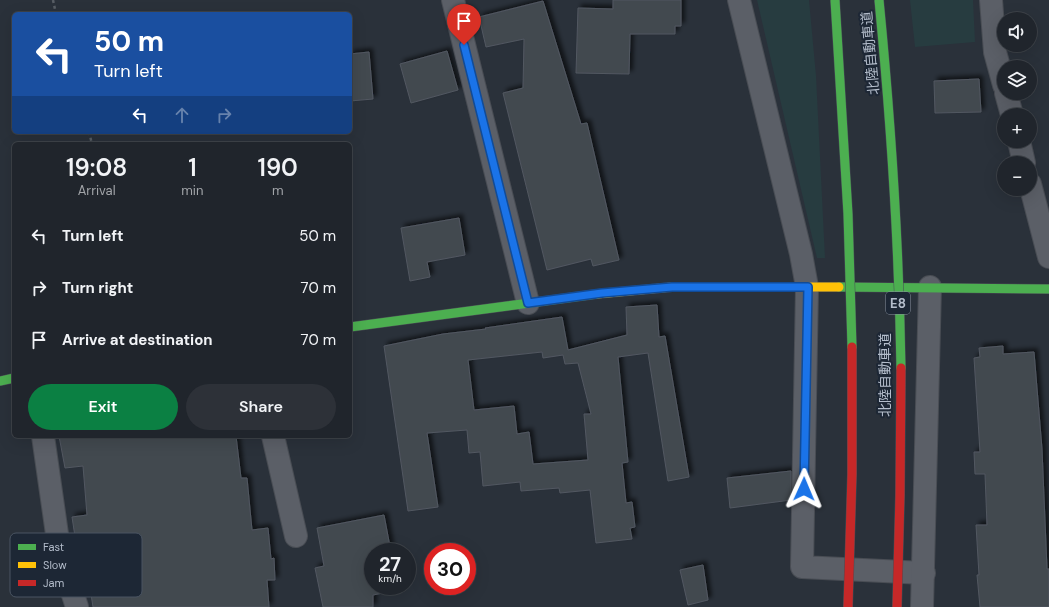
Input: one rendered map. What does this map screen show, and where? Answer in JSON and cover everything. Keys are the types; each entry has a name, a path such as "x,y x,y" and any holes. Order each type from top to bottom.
{"main road":[{"path":"836,0 846,153 852,341 851,535 848,607"},
{"name":"北陸自動車道","path":"879,0 893,158 900,344 900,539 897,607"},
{"path":"352,327 602,293 672,287 1049,288"},
{"path":"0,381 12,378"}],"street":[{"path":"453,0 528,303"},
{"path":"739,0 808,287 802,567 924,573"},
{"path":"991,0 995,52 997,60"},
{"path":"1033,196 1049,257"},
{"path":"922,607 930,287"},
{"path":"43,438 57,533"},
{"path":"273,438 296,536"},
{"path":"74,597 77,607"}],"path":[{"path":"53,0 56,12"}],"green space":[{"path":"757,0 809,0 816,76 825,258 817,258"},
{"path":"910,0 973,0 975,42 915,47"}],"building":[{"path":"613,0 681,0 681,26 675,26 675,34 630,34 629,74 576,73 578,8 613,9"},
{"path":"543,1 581,124 587,123 619,260 593,266 591,259 547,270 503,93 523,88 524,39 486,47 479,17"},
{"path":"447,51 458,90 411,103 400,64"},
{"path":"369,52 373,99 352,101 352,54"},
{"path":"979,79 981,112 935,113 934,81"},
{"path":"459,218 465,255 427,262 430,277 410,281 401,228"},
{"path":"657,305 659,337 665,336 689,477 668,481 648,353 618,357 628,462 622,463 626,503 632,502 635,527 630,528 632,539 596,543 590,490 560,493 559,488 521,491 520,482 483,486 480,452 469,453 467,430 427,433 438,507 408,511 384,346 443,334 562,317 568,350 627,335 626,307","holes":["542,352 543,358 563,355 565,364 578,363 591,414 584,414 588,460 533,464 529,432 517,434 514,406 474,410 468,360"]},
{"path":"1003,346 1003,354 1034,352 1042,449 1047,569 1049,569 1049,607 980,607 977,575 979,575 976,525 987,525 985,474 975,474 974,452 980,452 974,358 980,357 979,348"},
{"path":"59,438 236,438 241,478 247,478 252,530 268,528 271,559 274,558 275,580 267,580 269,607 93,607 91,597 142,597 142,533 74,533 72,517 87,515 83,466 65,468"},
{"path":"791,471 791,500 730,508 727,478"},
{"path":"384,515 389,543 364,543 364,595 373,595 373,607 323,607 315,568 324,566 317,528"},
{"path":"703,565 708,600 688,605 680,570"}],"traffic: fast":[{"path":"835,0 848,214 852,347"},
{"path":"879,0 894,184 901,368"},
{"path":"839,287 1049,289"},
{"path":"352,327 597,294"},
{"path":"0,381 12,378"}],"traffic: slow":[{"path":"597,294 672,287 839,287"}],"traffic: jam":[{"path":"848,607 852,474 852,347"},
{"path":"897,607 901,368"}],"route":[{"path":"464,45 528,303 602,293 672,287 808,287 804,489"}]}
